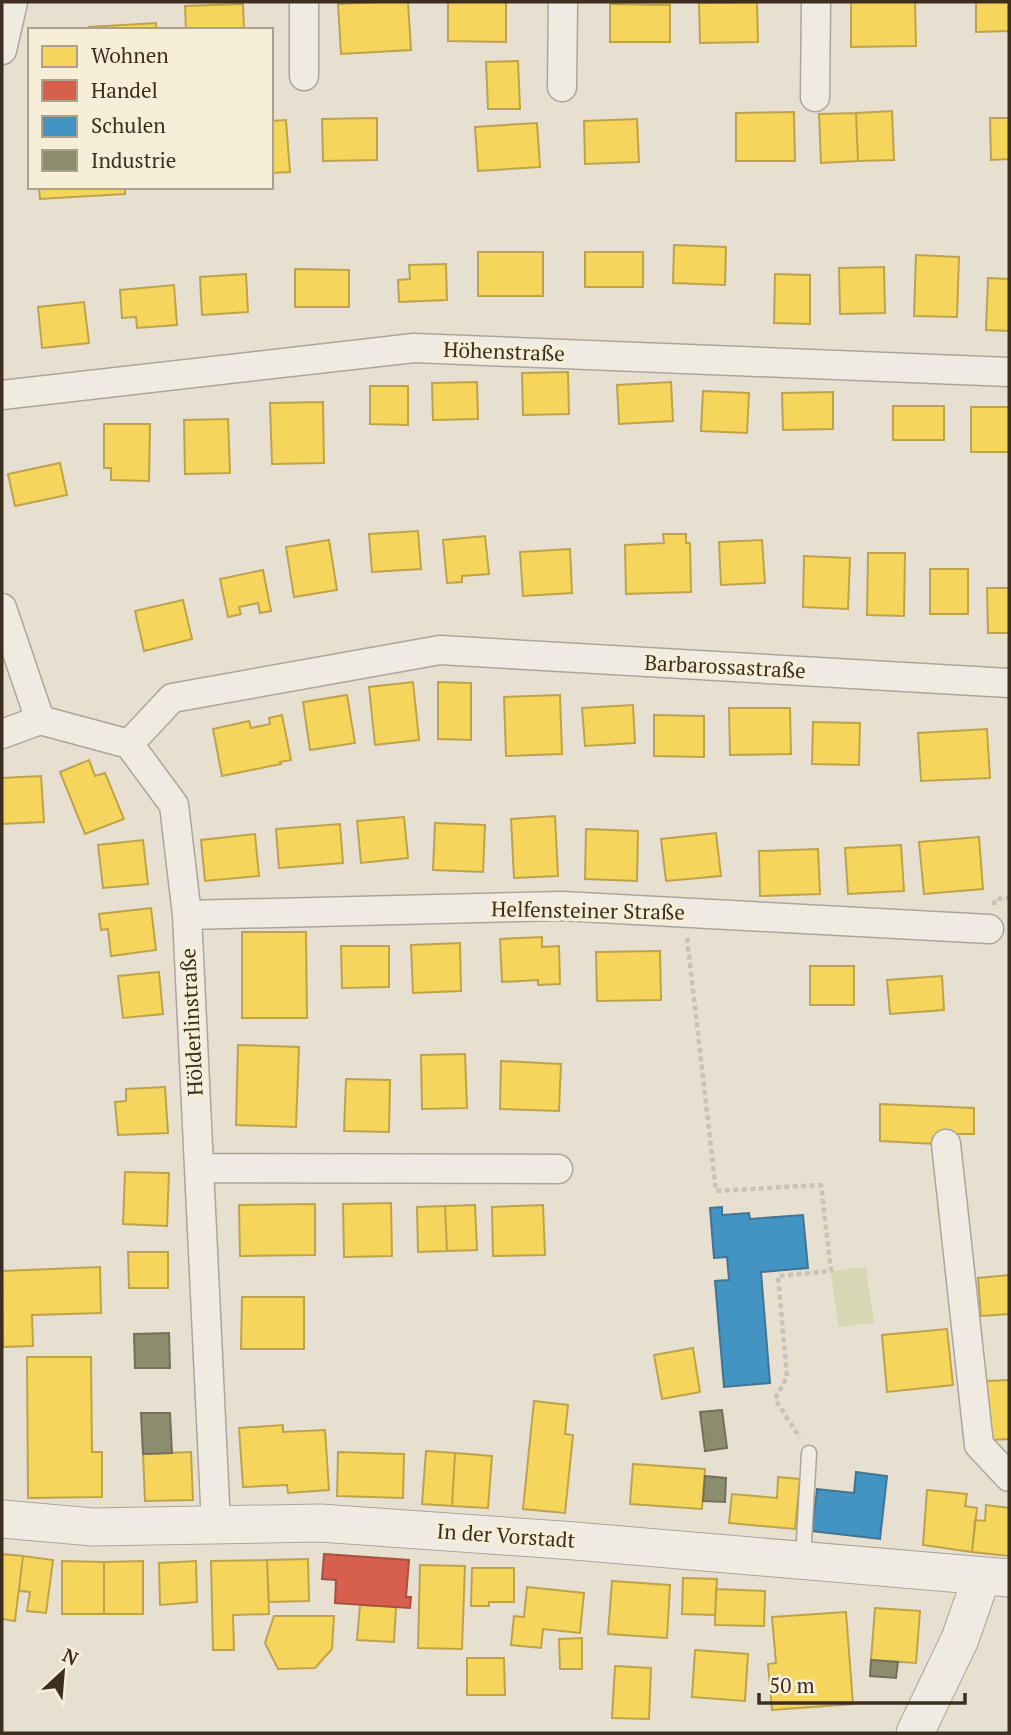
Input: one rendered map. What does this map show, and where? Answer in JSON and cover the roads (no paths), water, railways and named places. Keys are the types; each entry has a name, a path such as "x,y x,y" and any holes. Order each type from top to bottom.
{"street":[{"path":"2,50 13,2"},
{"path":"303,2 304,76"},
{"path":"562,86 563,2"},
{"path":"815,97 816,2"},
{"name":"Höhenstraße","path":"2,395 414,348 1009,372"},
{"path":"2,608 40,720"},
{"name":"Barbarossastraße","path":"129,744 172,698 440,650 1009,683"},
{"path":"2,734 40,720 129,744"},
{"name":"Hölderlinstraße","path":"129,744 174,806 187,915 216,1525"},
{"name":"Helfensteiner Straße","path":"187,915 562,906 989,929"},
{"path":"946,1144 979,1445 1009,1477"},
{"path":"199,1168 558,1169"},
{"name":"In der Vorstadt","path":"2,1519 93,1527 320,1523 562,1540 996,1577"},
{"path":"915,1733 960,1639 996,1577"}],"lane":[{"path":"803,1560 809,1453"}]}
